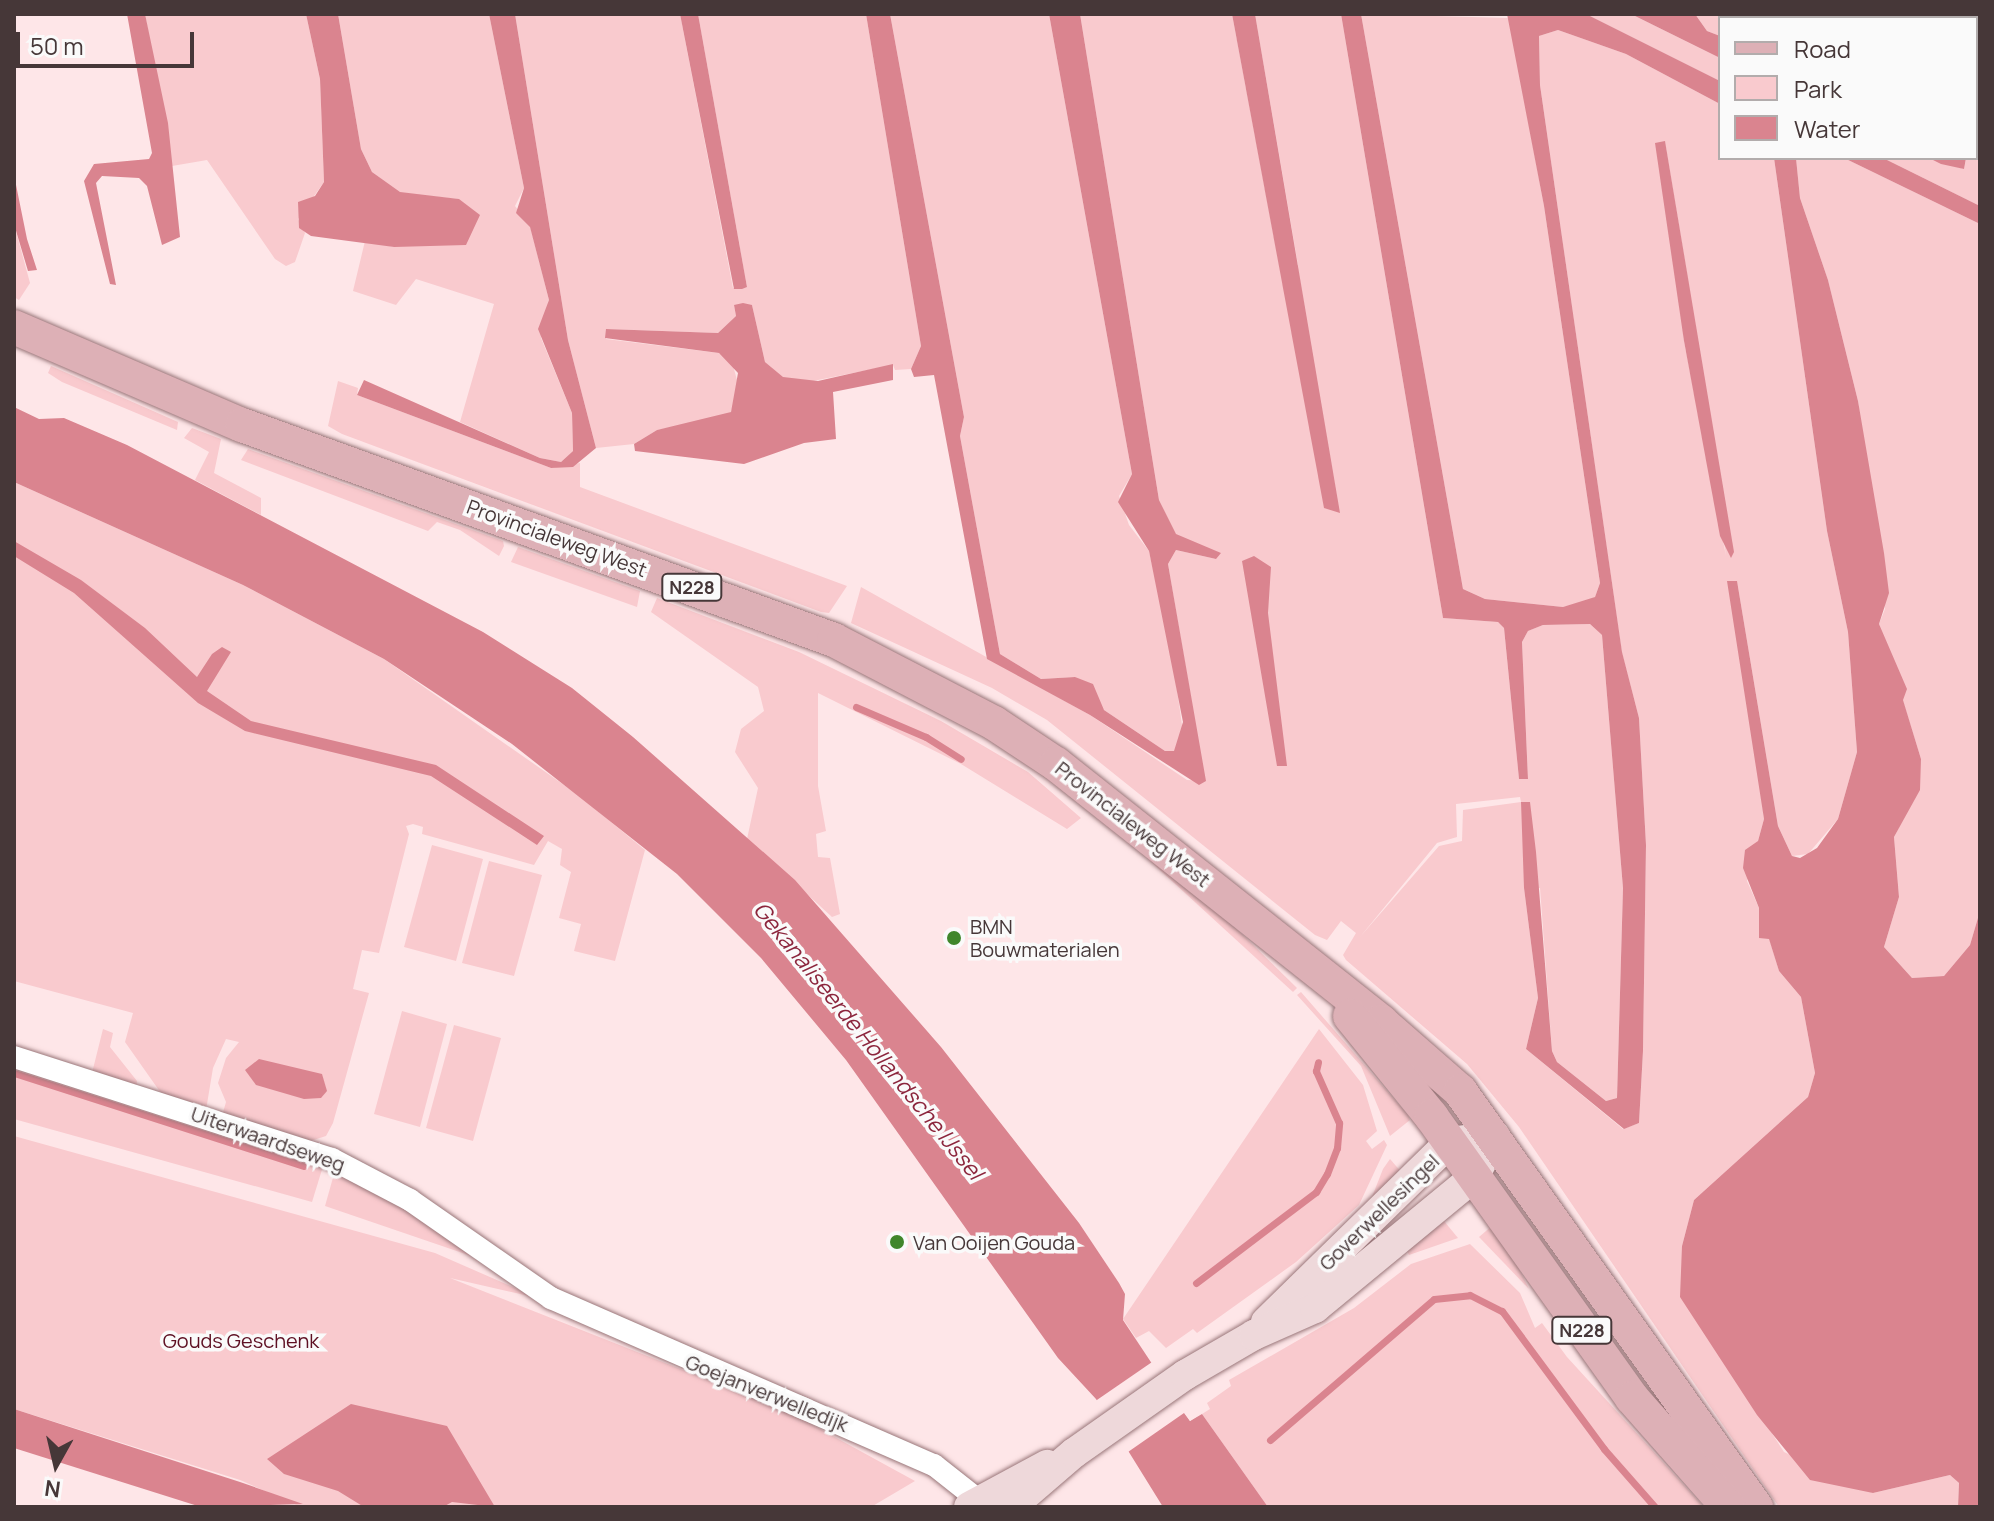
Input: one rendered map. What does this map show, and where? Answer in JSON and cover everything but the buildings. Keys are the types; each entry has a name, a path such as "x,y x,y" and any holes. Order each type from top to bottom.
{"main road":[{"name":"Provincialeweg West","path":"14,327 242,425 834,640 994,723 1056,764 1307,963 1460,1091 1495,1136 1756,1507"},
{"name":"Provincialeweg West","path":"1307,963 1450,1142 1632,1398 1728,1507"},
{"name":"Goverwellesingel","path":"1254,1335 1450,1142 1495,1136"},
{"name":"Goverwellesingel","path":"1011,1507 1074,1453 1185,1375 1254,1335 1315,1308 1474,1177 1495,1136"},
{"name":"Goverwellesingel","path":"978,1505 1074,1453"}],"street":[{"name":"Uiterwaardseweg","path":"14,1057 332,1159 410,1200 540,1292"},
{"name":"Goejanverwelledijk","path":"540,1292 686,1361 923,1460 978,1505"}],"green space":[{"path":"145,14 306,14 320,79 324,182 298,219 305,233 295,262 286,266 275,259 207,160 172,166"},
{"path":"338,14 489,14 524,188 515,206 530,226 549,300 541,338 572,413 573,451 561,462 540,458 460,422 494,304 416,279 396,305 353,291 365,241 394,247 458,199 400,193 372,172 361,149"},
{"path":"515,14 680,14 733,288 747,287 698,14 866,14 921,346 911,369 895,370 893,365 813,381 783,378 765,362 752,305 734,305 736,316 718,333 607,329 606,339 719,353 732,362 739,387 731,412 723,417 657,430 634,444 596,448 568,340"},
{"path":"890,14 1049,14 1132,474 1119,496 1129,525 1149,551 1171,648 1183,732 1175,751 1165,751 1104,710 1075,677 1041,679 1000,654 960,436 964,417"},
{"path":"1080,14 1232,14 1280,269 1298,265 1255,14 1341,14 1443,618 1498,622 1504,628 1519,779 1528,778 1522,642 1528,631 1543,625 1590,624 1602,635 1623,888 1617,1098 1606,1101 1557,1062 1552,1051 1540,888 1524,888 1538,998 1526,1049 1623,1129 1639,1123 1646,845 1639,718 1622,653 1540,85 1539,36 1558,30 1626,54 1718,103 1718,160 1774,160 1827,531 1848,632 1857,752 1838,819 1808,854 1792,856 1778,826 1737,581 1764,819 1747,881 1759,908 1759,938 1769,938 1779,971 1801,997 1815,1073 1808,1097 1694,1200 1682,1246 1731,1370 1784,1452 1873,1493 1950,1475 1959,1483 1958,1507 1779,1507 1519,1127 1467,1064 1346,960 1343,955 1356,933 1341,921 1327,940 1315,935 1047,720 992,688 851,623 861,587 1090,715 1187,780 1205,781 1168,564 1176,550 1216,559 1175,534 1159,500","holes":["1665,142 1726,556 1684,341","1520,797 1521,802 1463,810 1462,841 1439,846 1360,937 1437,843 1457,837 1456,804"]},
{"path":"1361,14 1509,18 1544,206 1600,583 1595,597 1583,604 1563,607 1485,599 1463,589"},
{"path":"1586,14 1631,14 1718,57 1718,80"},
{"path":"1695,14 1847,14 1718,16 1718,35 1707,31"},
{"path":"1873,14 1968,16 1874,16"},
{"path":"1978,74 1980,206 1887,160 1935,160 1964,169 1966,160 1978,160"},
{"path":"1796,160 1848,160 1980,224 1980,911 1970,945 1944,976 1912,978 1884,947 1899,897 1894,837 1913,800 1921,759 1879,624 1885,609 1858,401 1828,280 1800,198"},
{"path":"14,224 30,283 19,300 14,297"},
{"path":"51,366 178,422 177,430 62,382 48,373"},
{"path":"338,381 358,388 357,395 551,468 580,463 580,487 847,586 829,613 821,612 342,434 328,426"},
{"path":"192,428 221,439 214,473 261,498 261,515 195,480 209,452 184,438"},
{"path":"248,449 503,541 504,546 499,556 460,530 437,522 428,531 241,460"},
{"path":"14,482 243,585 384,659 577,794 645,850 615,961 574,951 581,924 559,918 571,872 560,865 562,849 548,841 534,865 422,834 423,827 413,824 406,826 409,834 379,953 362,950 353,989 369,993 333,1123 326,1136 304,1143 222,1116 226,1102 218,1083 226,1058 239,1042 226,1039 213,1068 206,1110 163,1096 125,1042 133,1013 14,981"},
{"path":"518,547 640,591 637,607 511,562"},
{"path":"657,598 799,652 941,721 1028,772 1081,818 1067,829 961,764 818,693 818,786 826,831 816,834 818,857 830,858 840,914 832,917 747,839 758,788 735,752 741,729 764,711 758,687 651,612"},
{"path":"1144,841 1297,988 1293,992 1137,849"},
{"path":"432,845 483,859 456,961 404,947"},
{"path":"489,861 542,875 514,976 462,963"},
{"path":"1301,992 1408,1115 1410,1120 1390,1136 1361,1066 1297,995"},
{"path":"402,1011 447,1024 420,1127 374,1114"},
{"path":"454,1025 501,1038 473,1141 426,1128"},
{"path":"103,1029 113,1033 110,1047 137,1081 136,1088 92,1073"},
{"path":"1319,1029 1363,1085 1377,1131 1366,1141 1372,1149 1384,1140 1387,1145 1359,1205 1296,1262 1197,1333 1193,1329 1166,1348 1149,1331 1136,1338 1123,1319"},
{"path":"14,1064 324,1163 312,1202 14,1119"},
{"name":"Gouds Geschenk","path":"14,1136 435,1253 538,1298 450,1278 789,1412 915,1481 871,1507 301,1507 240,1480 14,1409"},
{"path":"1390,1159 1403,1174 1370,1202 1383,1169"},
{"path":"336,1167 362,1176 483,1260 325,1206"},
{"path":"1444,1221 1458,1238 1409,1255 1407,1251"},
{"path":"1493,1225 1501,1231 1529,1289 1479,1237"},
{"path":"1470,1244 1520,1293 1535,1328 1542,1323 1567,1357 1704,1507 1268,1507 1202,1414 1210,1409 1207,1403 1231,1386 1229,1380 1354,1308 1411,1264"}],"water":[{"path":"127,14 145,14 168,123 180,237 162,245 147,186 139,178 102,176 96,183 116,285 110,284 84,181 94,164 149,159 152,153"},
{"path":"306,14 338,14 361,149 372,172 400,192 459,199 480,215 466,245 394,247 311,236 299,228 298,202 315,196 324,182 320,79"},
{"path":"489,14 515,14 568,340 596,448 573,467 551,468 357,395 364,380 540,458 561,462 573,451 572,413 538,329 549,300 530,227 516,213 524,188"},
{"path":"680,14 698,14 747,287 742,289 734,289"},
{"path":"866,14 890,14 964,417 960,436 1000,654 1041,679 1075,677 1093,684 1104,710 1165,751 1174,751 1183,722 1149,551 1118,502 1132,474 1049,14 1080,14 1159,500 1176,534 1221,553 1216,559 1176,550 1168,564 1206,781 1199,785 1090,715 987,659 934,375 914,377 911,369 921,346"},
{"path":"1232,14 1255,14 1340,513 1324,508"},
{"path":"1341,14 1361,14 1463,589 1485,599 1563,607 1595,597 1600,583 1544,206 1507,14 1586,14 1718,80 1718,103 1626,54 1558,30 1539,36 1540,85 1622,652 1639,718 1646,845 1643,1051 1639,1123 1624,1129 1526,1049 1538,998 1524,888 1521,802 1530,802 1552,1051 1557,1062 1606,1101 1617,1098 1623,888 1602,635 1590,624 1543,625 1528,631 1522,642 1528,779 1519,779 1504,628 1498,622 1443,618"},
{"path":"1631,14 1695,14 1707,31 1718,35 1718,57"},
{"path":"1665,141 1734,552 1731,558 1720,536 1684,341 1655,143"},
{"path":"1774,160 1796,160 1800,198 1828,280 1858,401 1889,593 1879,624 1907,689 1903,700 1921,759 1920,790 1894,837 1899,897 1884,947 1912,978 1944,976 1970,945 1980,911 1980,1507 1958,1507 1959,1483 1950,1475 1873,1493 1810,1480 1757,1415 1680,1297 1682,1246 1694,1200 1808,1097 1815,1073 1801,997 1779,971 1769,939 1759,938 1759,908 1743,868 1745,850 1758,841 1764,819 1727,581 1737,581 1778,826 1792,856 1800,858 1817,848 1838,819 1857,752 1848,632 1827,531"},
{"path":"1848,160 1887,160 1980,206 1980,224"},
{"path":"1933,160 1966,160 1964,169"},
{"path":"14,175 27,239 37,270 28,271 14,224"},
{"path":"734,305 752,305 765,362 783,377 818,381 893,364 893,380 833,392 836,439 804,443 744,464 635,451 634,444 657,430 731,412 738,373 719,353 605,338 606,329 718,333 736,316"},
{"name":"Gekanaliseerde Hollandsche IJssel","path":"14,407 39,419 64,418 127,445 483,632 572,688 633,737 795,880 941,1047 1079,1223 1119,1283 1125,1294 1123,1320 1190,1421 1202,1414 1268,1507 1163,1507 1096,1399 1058,1358 846,1060 761,958 677,874 512,744 384,659 243,585 14,482"},
{"path":"14,541 81,580 145,628 197,677 212,654 222,647 231,652 207,691 251,721 436,765 544,836 537,845 431,776 245,731 198,703 74,593 14,556"},
{"path":"1254,556 1271,567 1268,613 1287,766 1277,766 1242,561"},
{"path":"259,1059 322,1074 327,1091 321,1098 304,1099 256,1085 245,1070"},
{"path":"351,1404 447,1426 495,1507 452,1502 443,1507 364,1507 338,1491 284,1474 267,1459"},
{"path":"14,1409 303,1504 201,1507 14,1448"}],"pier":[{"path":"1155,1360 1191,1416 1205,1411 1190,1421 1184,1413 1128,1452 1094,1402"}],"waterway":[{"path":"856,707 926,737 961,759"},
{"path":"1196,1283 1316,1192 1327,1174 1337,1148 1339,1123 1316,1071 1318,1062"},
{"path":"14,1073 303,1166"},
{"path":"1270,1440 1434,1299 1470,1295 1502,1311 1604,1449 1655,1507"}],"place":[{"name":"BMN Bouwmaterialen","path":"954,938"},
{"name":"Van Ooijen Gouda","path":"897,1242"}]}
